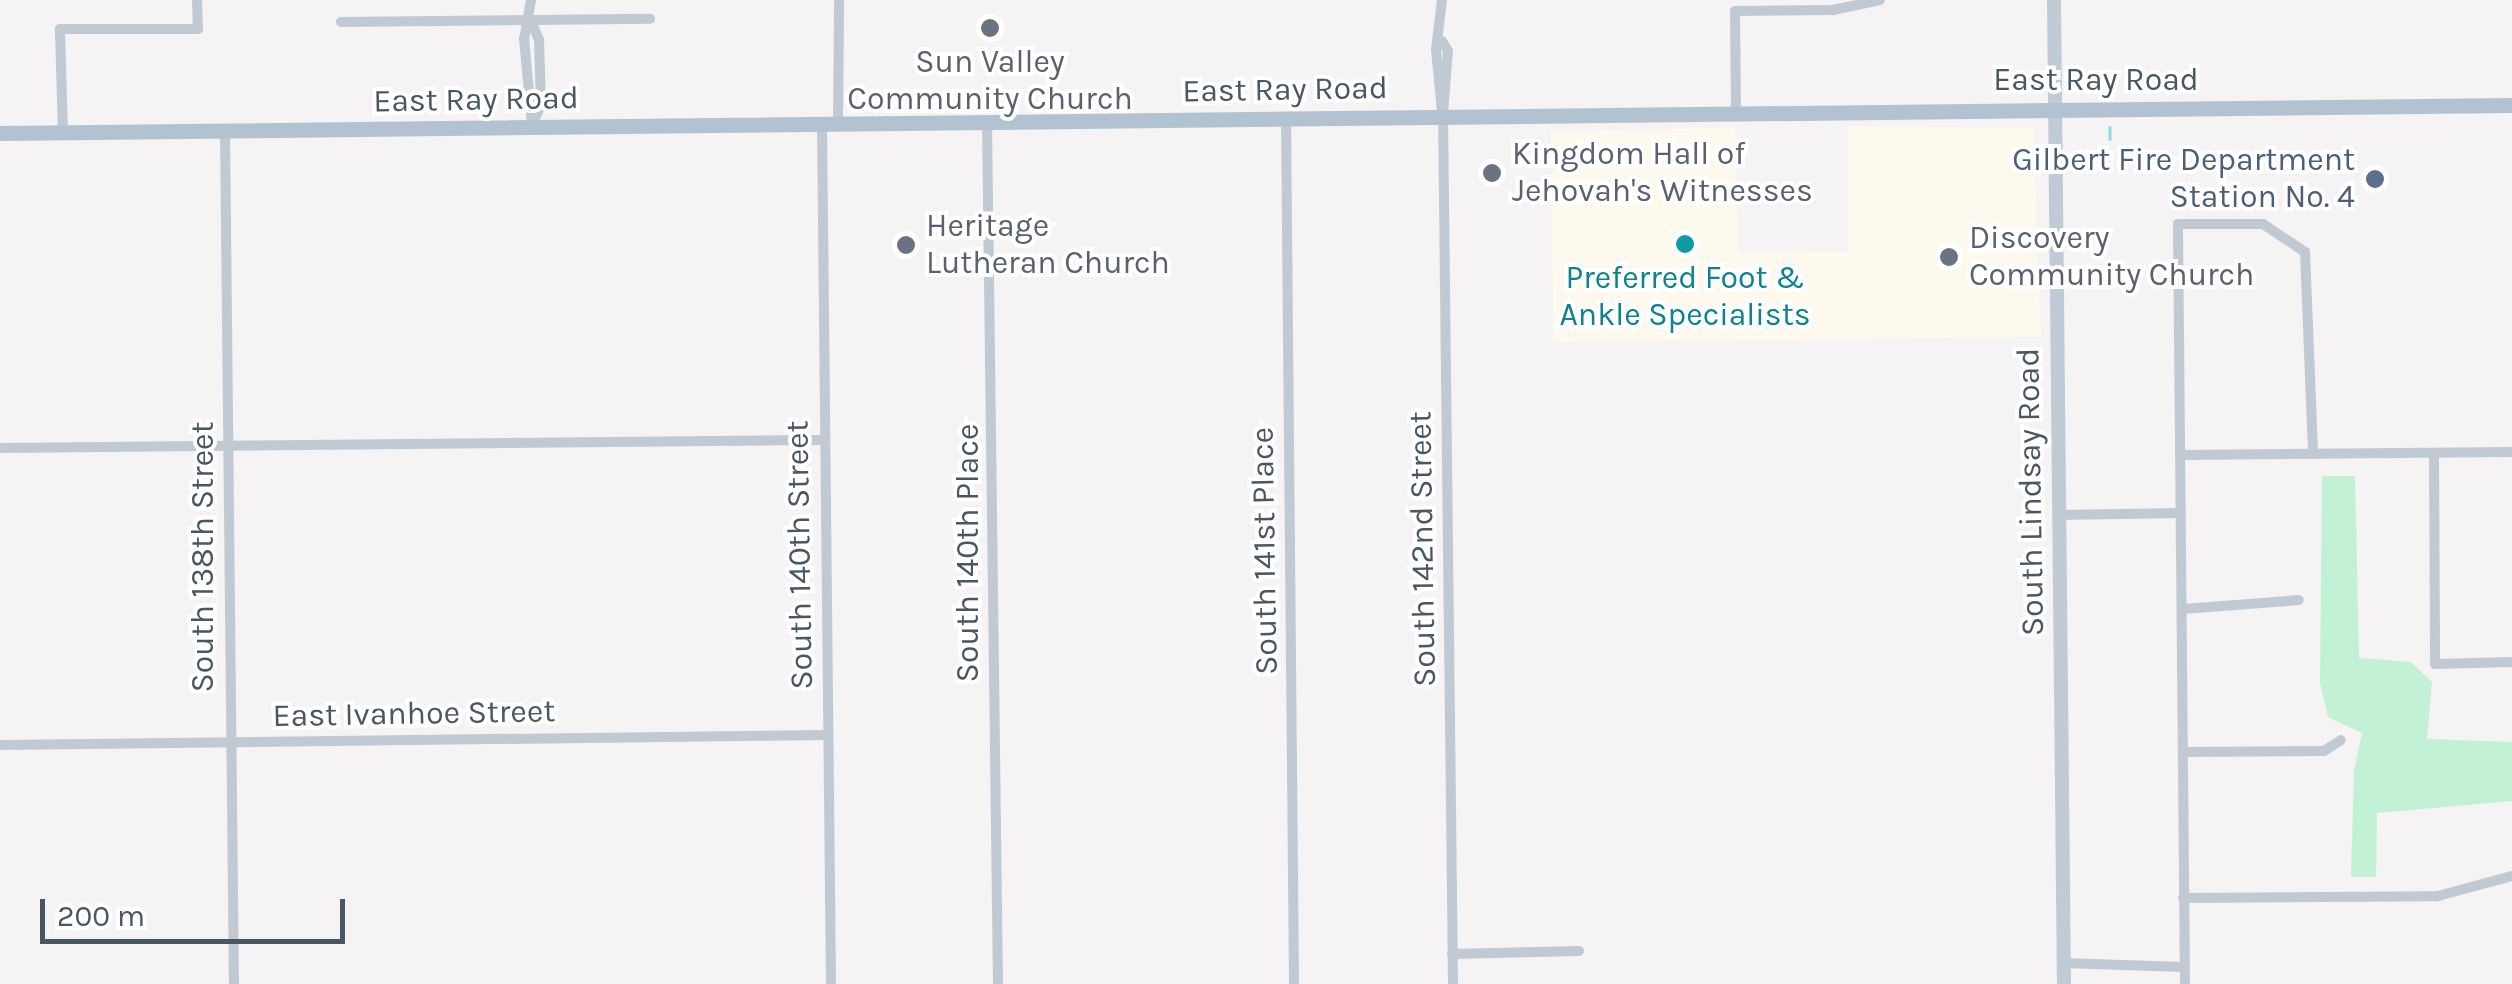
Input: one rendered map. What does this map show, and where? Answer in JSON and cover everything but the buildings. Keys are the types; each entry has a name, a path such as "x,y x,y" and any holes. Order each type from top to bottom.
{"main road":[{"name":"South Lindsay Road","path":"2054,0 2064,984"},
{"name":"East Ray Road","path":"0,133 1736,110 2512,105"}],"street":[{"path":"62,133 60,29 198,29 197,0"},
{"path":"531,0 525,76 532,126"},
{"name":"South 140th Street","path":"831,984 822,440 830,124 839,0"},
{"name":"South 142nd Street","path":"1442,0 1436,91 1443,114 1453,984"},
{"path":"1736,110 1735,11 1833,10 1880,0"},
{"path":"340,22 650,19"},
{"name":"South 141st Place","path":"1286,118 1294,984"},
{"name":"South 140th Place","path":"987,122 998,984"},
{"name":"South 138th Street","path":"225,130 234,984"},
{"path":"2185,984 2178,224 2263,224 2305,252 2313,454"},
{"path":"0,448 822,440"},
{"path":"2180,455 2512,452"},
{"path":"2434,454 2435,664 2512,662"},
{"path":"2058,515 2181,513"},
{"path":"2183,608 2299,600"},
{"name":"East Ivanhoe Street","path":"0,745 828,735"},
{"path":"2184,752 2324,751 2341,740"},
{"path":"2183,898 2438,896 2512,876"},
{"path":"1452,954 1578,951"},
{"path":"2064,963 2184,967"}],"shaded area":[{"path":"1848,126 2033,128 2041,337 1553,342 1551,131 1735,128 1738,253 1848,252"}],"green space":[{"path":"2322,476 2355,476 2359,658 2411,662 2432,682 2427,739 2512,742 2512,801 2377,813 2376,877 2351,877 2354,770 2362,733 2328,717 2320,683"}],"waterway":[{"path":"2110,127 2110,139"}],"place":[{"name":"Sun Valley Community Church","path":"990,28"},
{"name":"Kingdom Hall of Jehovah's Witnesses","path":"1492,173"},
{"name":"Gilbert Fire Department Station No. 4","path":"2375,179"},
{"name":"Preferred Foot & Ankle Specialists","path":"1685,244"},
{"name":"Heritage Lutheran Church","path":"906,245"},
{"name":"Discovery Community Church","path":"1949,257"}]}
